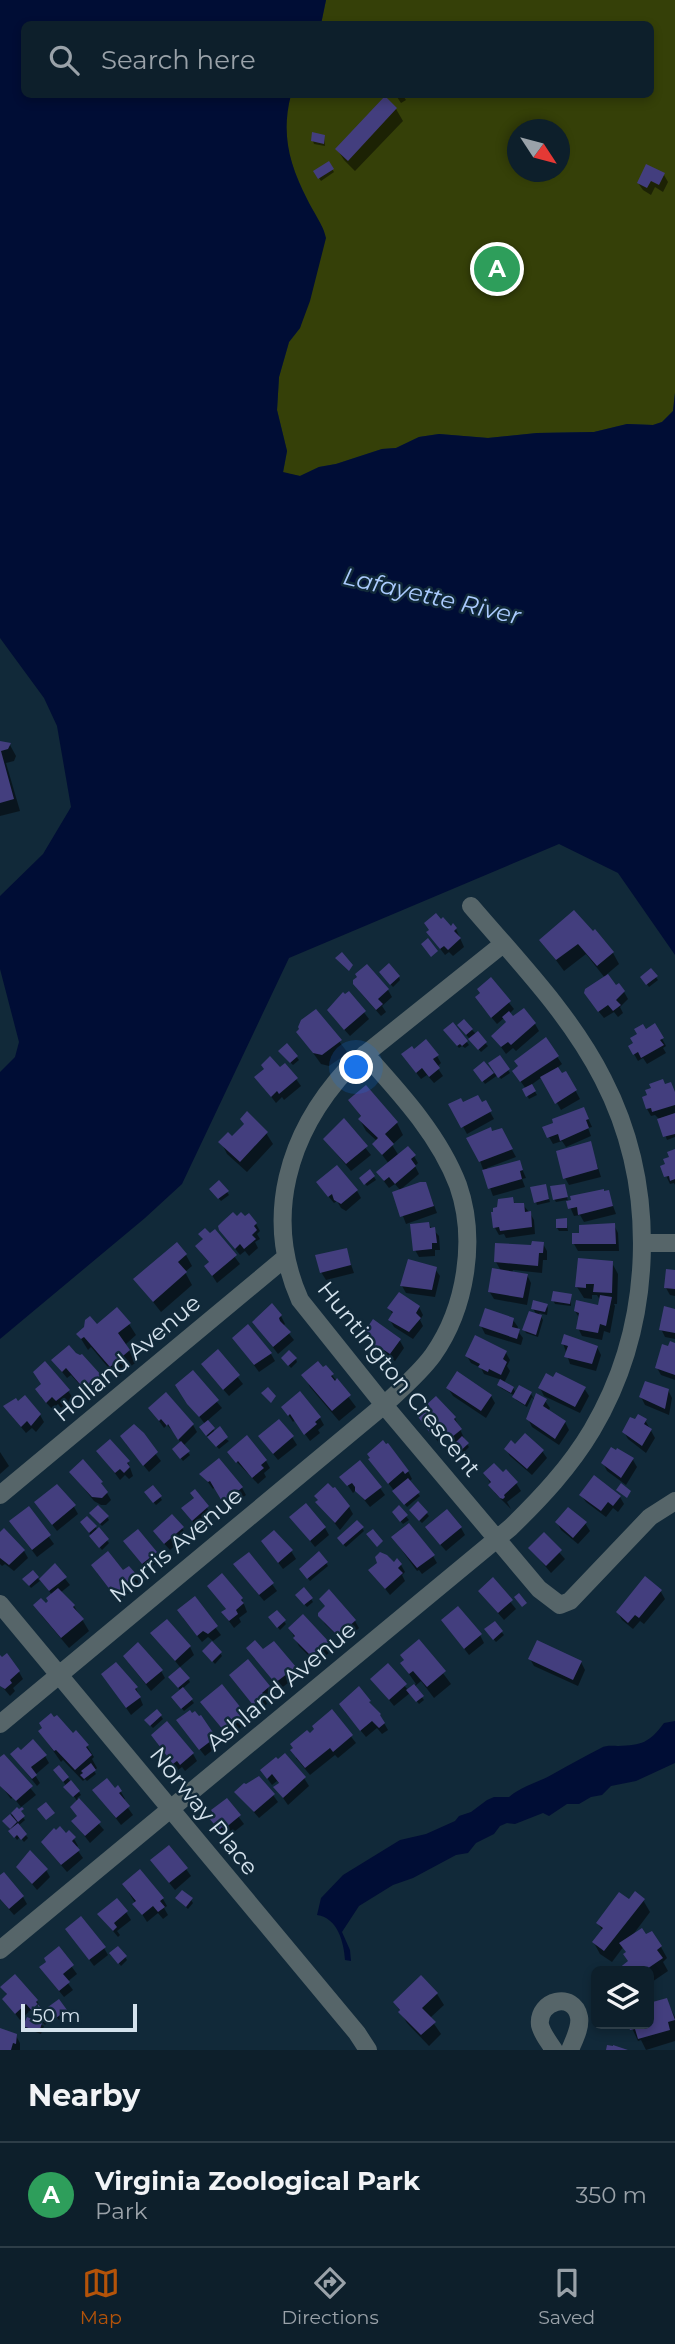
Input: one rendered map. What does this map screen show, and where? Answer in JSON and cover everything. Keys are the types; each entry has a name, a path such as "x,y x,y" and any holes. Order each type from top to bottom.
{"street":[{"name":"Ashland Avenue","path":"0,1950 497,1539 550,1489 592,1431 610,1396 635,1321 640,1285 642,1243 635,1177 626,1137 616,1107 578,1036 471,906"},
{"name":"Huntington Crescent","path":"503,944 365,1054 330,1088 315,1109 298,1142 286,1186 282,1221 285,1258 300,1300 384,1405 555,1603 566,1604 650,1517 675,1501"},
{"name":"Morris Avenue","path":"0,1724 384,1405 433,1355 444,1336 463,1283 467,1258 468,1229 457,1184 446,1159 411,1106 365,1054"},
{"path":"642,1243 675,1243"},
{"name":"Holland Avenue","path":"0,1495 285,1258"},
{"name":"Norway Place","path":"0,1604 357,2032 368,2050"},
{"path":"554,2050 542,2031 541,2014 553,2002 562,2001 576,2010 579,2019 570,2050"}],"green space":[{"path":"326,0 675,0 673,411 662,422 653,425 627,424 594,432 537,433 488,438 439,434 419,437 396,448 382,449 319,467 300,476 283,473 287,451 277,410 279,377 289,342 300,328 324,231 291,161 285,131 290,98 654,98 654,21 322,21"}],"water":[{"name":"Lafayette River","path":"0,0 326,0 322,21 21,21 21,98 290,98 287,135 291,161 326,238 310,301 300,328 289,342 279,377 277,410 287,451 283,472 300,476 319,467 382,449 396,448 419,437 439,434 488,438 537,433 594,432 627,424 653,425 662,422 673,411 675,393 675,955 618,873 559,844 289,958 182,1184 0,1339 0,1072 15,1057 19,1042 0,969 0,896 43,854 71,807 57,726 44,698 0,638"},
{"path":"675,1721 675,1763 636,1781 611,1786 602,1795 591,1797 579,1804 567,1804 549,1816 543,1813 515,1824 500,1826 494,1834 476,1843 468,1853 456,1855 413,1878 393,1885 359,1906 342,1932 350,1950 351,1961 345,1960 335,1926 317,1915 321,1898 343,1875 400,1840 426,1834 455,1821 459,1816 471,1812 494,1797 509,1797 603,1747 644,1742 664,1723"}],"building":[{"path":"383,98 387,98 397,108 348,161 335,149"},
{"path":"312,132 325,135 324,144 311,141"},
{"path":"329,161 334,169 318,179 313,171"},
{"path":"646,164 665,173 659,185 651,181 647,188 637,183"},
{"path":"0,741 11,743 8,749 1,751 14,799 0,803"},
{"path":"574,910 593,931 595,929 614,952 597,966 578,944 556,960 539,940"},
{"path":"436,913 451,926 453,923 457,928 454,931 461,938 448,950 444,946 440,949 426,932 429,930 424,923"},
{"path":"428,938 438,951 431,957 421,944"},
{"path":"342,952 353,965 349,971 335,958"},
{"path":"389,963 400,976 390,985 379,972"},
{"path":"367,964 389,989 378,999 383,1004 376,1010 353,984 357,977 355,974"},
{"path":"651,968 658,976 646,985 640,977"},
{"path":"608,974 616,985 619,983 625,991 616,1000 621,1005 613,1011 608,1005 598,1012 584,993 585,989"},
{"path":"491,977 511,1001 491,1018 475,997 480,993 477,989"},
{"path":"349,991 366,1011 344,1030 327,1010 343,992 345,994"},
{"path":"524,1008 536,1023 511,1045 508,1042 501,1047 491,1036 506,1022 502,1017 509,1011 513,1016"},
{"path":"316,1009 342,1040 322,1055 313,1053 296,1032 301,1020"},
{"path":"464,1019 473,1029 466,1035 457,1025"},
{"path":"453,1022 468,1041 462,1046 457,1046 443,1030"},
{"path":"655,1023 664,1038 660,1040 664,1045 641,1058 638,1052 633,1055 628,1046 633,1043 630,1038 637,1034 634,1029 643,1024 646,1029"},
{"path":"478,1031 487,1042 478,1050 468,1039"},
{"path":"546,1037 559,1056 520,1082 512,1071 518,1066 514,1061"},
{"path":"426,1039 439,1055 433,1059 440,1068 429,1077 422,1068 416,1073 401,1054 412,1046 414,1049"},
{"path":"287,1043 298,1056 290,1063 278,1051"},
{"path":"500,1055 510,1069 498,1078 488,1063"},
{"path":"270,1056 280,1067 285,1063 298,1078 279,1094 277,1091 271,1097 254,1077 264,1069 261,1065"},
{"path":"484,1061 494,1073 482,1082 473,1070"},
{"path":"558,1067 562,1073 566,1071 577,1090 555,1104 540,1077"},
{"path":"663,1079 665,1084 671,1082 675,1092 675,1105 652,1112 651,1108 646,1109 642,1097 647,1095 645,1090 651,1088 649,1084"},
{"path":"532,1084 536,1091 526,1097 522,1089"},
{"path":"366,1085 398,1122 385,1134 394,1144 382,1155 372,1144 378,1138 358,1119 361,1116 348,1100"},
{"path":"478,1095 482,1102 486,1100 492,1111 461,1128 448,1104 461,1098 463,1102"},
{"path":"584,1107 589,1128 560,1141 558,1134 547,1138 542,1127 553,1123 552,1119"},
{"path":"247,1111 268,1132 240,1162 218,1142 228,1132 232,1136 244,1124 240,1119"},
{"path":"675,1113 675,1134 663,1137 657,1119"},
{"path":"344,1118 368,1146 346,1164 323,1139"},
{"path":"491,1127 492,1131 502,1128 513,1149 479,1162 466,1138"},
{"path":"591,1141 598,1169 563,1179 556,1151"},
{"path":"408,1146 416,1155 411,1159 416,1166 395,1184 389,1177 384,1181 376,1172"},
{"path":"675,1149 675,1179 670,1181 669,1176 664,1177 660,1166 665,1164 663,1159 669,1157 667,1152"},
{"path":"520,1160 522,1179 488,1189 482,1170"},
{"path":"337,1165 358,1190 341,1204 334,1200 332,1194 328,1197 316,1182"},
{"path":"370,1169 375,1176 364,1185 359,1178"},
{"path":"219,1180 229,1191 218,1199 209,1189"},
{"path":"426,1182 434,1206 400,1217 392,1192"},
{"path":"546,1184 549,1199 534,1203 530,1187"},
{"path":"565,1184 568,1197 553,1200 550,1186"},
{"path":"609,1190 613,1206 578,1215 577,1207 568,1209 566,1201 571,1200 570,1196"},
{"path":"513,1197 514,1203 524,1203 525,1212 531,1211 532,1227 500,1231 499,1227 493,1228 491,1212 497,1207 498,1199"},
{"path":"233,1212 237,1216 241,1212 245,1216 249,1213 257,1223 254,1226 257,1230 252,1235 256,1239 244,1249 240,1244 235,1249 219,1230 218,1226"},
{"path":"567,1218 567,1228 556,1228 556,1219"},
{"path":"429,1222 430,1228 435,1227 437,1243 432,1243 432,1249 413,1251 410,1224"},
{"path":"615,1223 616,1244 572,1244 572,1233 579,1233 579,1225"},
{"path":"205,1228 210,1233 215,1229 237,1255 212,1276 204,1266 209,1262 195,1246 203,1239 198,1234"},
{"path":"532,1241 544,1242 543,1253 539,1253 538,1266 494,1262 495,1243 531,1245"},
{"path":"177,1242 187,1254 178,1262 187,1272 153,1302 133,1279"},
{"path":"347,1248 351,1265 320,1273 315,1255"},
{"path":"578,1258 613,1261 612,1293 593,1292 594,1284 586,1284 586,1288 575,1287"},
{"path":"408,1259 437,1267 432,1290 400,1286"},
{"path":"492,1268 528,1274 523,1298 488,1292"},
{"path":"666,1269 675,1270 675,1289 664,1288"},
{"path":"553,1291 572,1294 570,1304 551,1301"},
{"path":"399,1292 420,1306 416,1313 421,1318 409,1332 388,1320 393,1312 387,1308"},
{"path":"600,1295 612,1297 606,1326 600,1324 598,1333 576,1329 579,1313 574,1311 576,1300 598,1305"},
{"path":"533,1300 548,1304 545,1312 531,1309"},
{"path":"272,1303 282,1315 280,1321 291,1332 273,1347 252,1322"},
{"path":"664,1306 675,1309 675,1333 659,1330"},
{"path":"117,1307 131,1323 118,1333 130,1350 110,1367 84,1337 81,1339 76,1334 90,1316 97,1324"},
{"path":"485,1308 514,1318 512,1327 520,1329 517,1339 479,1326"},
{"path":"529,1311 542,1315 536,1335 522,1330"},
{"path":"373,1319 401,1339 390,1354 384,1350 382,1353 369,1343 371,1340 363,1334"},
{"path":"248,1324 272,1353 254,1365 232,1338"},
{"path":"564,1334 598,1346 592,1364 564,1357 568,1346 561,1344"},
{"path":"475,1335 507,1351 503,1359 507,1362 501,1375 478,1367 480,1364 465,1356"},
{"path":"670,1341 675,1343 675,1375 655,1368 662,1344 668,1346"},
{"path":"69,1345 76,1353 82,1354 101,1375 85,1390 66,1368 62,1372 51,1360"},
{"path":"218,1349 240,1375 223,1390 201,1364"},
{"path":"289,1350 297,1358 288,1366 281,1358"},
{"path":"45,1361 70,1390 56,1401 52,1397 46,1403 35,1389 41,1384 33,1372"},
{"path":"318,1361 323,1367 326,1365 334,1374 331,1376 335,1381 337,1378 351,1395 332,1411 301,1375"},
{"path":"193,1370 219,1400 199,1417 175,1385"},
{"path":"457,1371 492,1395 481,1411 446,1388"},
{"path":"556,1372 586,1387 575,1407 538,1388 546,1373 553,1377"},
{"path":"500,1379 514,1387 511,1393 497,1385"},
{"path":"645,1381 669,1389 665,1409 639,1397"},
{"path":"519,1385 532,1392 525,1405 512,1397"},
{"path":"268,1387 276,1396 271,1403 261,1393"},
{"path":"300,1391 321,1417 304,1435 290,1414 288,1416 281,1407"},
{"path":"166,1392 194,1424 178,1440 168,1424 167,1426 161,1419 159,1421 148,1408"},
{"path":"536,1393 547,1399 543,1406 566,1421 555,1439 526,1419"},
{"path":"25,1395 41,1414 31,1426 27,1421 21,1427 3,1406 16,1398 18,1401"},
{"path":"436,1396 456,1417 454,1419 462,1429 452,1437 449,1434 446,1436 441,1430 433,1437 416,1414"},
{"path":"638,1414 647,1419 644,1424 652,1429 642,1446 622,1432 630,1417 635,1419"},
{"path":"279,1419 294,1436 273,1454 258,1436"},
{"path":"208,1420 215,1428 206,1436 199,1427"},
{"path":"134,1424 158,1452 143,1466 120,1436"},
{"path":"220,1426 228,1437 216,1447 207,1437"},
{"path":"525,1433 544,1450 527,1469 504,1449 511,1440 515,1444"},
{"path":"247,1435 267,1460 261,1465 264,1468 252,1478 227,1452"},
{"path":"462,1436 469,1443 454,1457 448,1450"},
{"path":"110,1439 130,1461 127,1463 130,1467 124,1473 120,1469 115,1473 96,1451"},
{"path":"383,1440 409,1471 405,1474 403,1471 388,1484 367,1454"},
{"path":"181,1441 190,1451 180,1459 172,1449"},
{"path":"611,1447 634,1458 621,1478 601,1463"},
{"path":"219,1458 243,1487 223,1503 210,1481 199,1474"},
{"path":"83,1459 108,1492 102,1498 92,1497 69,1472"},
{"path":"360,1460 382,1487 365,1500 355,1491 352,1483 347,1486 339,1477"},
{"path":"494,1463 503,1472 506,1469 518,1482 503,1499 488,1485 491,1482 483,1473"},
{"path":"594,1475 621,1496 613,1506 608,1502 601,1511 579,1495"},
{"path":"408,1478 420,1492 404,1505 392,1491"},
{"path":"328,1483 335,1487 350,1506 335,1523 315,1502 318,1500 314,1496"},
{"path":"621,1483 631,1491 627,1498 616,1490"},
{"path":"57,1484 76,1505 52,1525 34,1502"},
{"path":"153,1485 162,1496 153,1503 144,1492"},
{"path":"195,1489 209,1506 192,1521 181,1508 194,1498 190,1493"},
{"path":"418,1501 428,1512 419,1521 409,1510"},
{"path":"306,1503 326,1527 310,1541 289,1517"},
{"path":"98,1505 109,1516 100,1524 89,1513"},
{"path":"399,1505 408,1515 400,1522 392,1512"},
{"path":"29,1506 51,1535 32,1550 9,1521"},
{"path":"568,1507 587,1522 573,1538 555,1522"},
{"path":"447,1509 462,1527 440,1545 425,1527"},
{"path":"172,1514 184,1527 164,1544 153,1531"},
{"path":"87,1516 97,1526 89,1533 80,1522"},
{"path":"357,1520 364,1527 343,1545 337,1538"},
{"path":"409,1523 435,1555 417,1568 391,1537"},
{"path":"99,1527 109,1539 99,1548 89,1536"},
{"path":"4,1528 25,1550 9,1565 0,1558 0,1532"},
{"path":"138,1529 157,1552 142,1564 123,1541"},
{"path":"373,1529 383,1541 377,1547 366,1534"},
{"path":"274,1530 293,1550 278,1563 261,1541"},
{"path":"544,1532 562,1550 546,1566 528,1548"},
{"path":"108,1551 123,1570 129,1566 137,1575 114,1595 91,1565"},
{"path":"319,1551 328,1562 307,1579 299,1569"},
{"path":"249,1552 274,1583 259,1595 233,1564"},
{"path":"380,1552 394,1562 397,1558 402,1564 398,1568 403,1573 385,1589 368,1570 377,1563 375,1557"},
{"path":"55,1563 67,1577 49,1591 39,1579"},
{"path":"33,1570 39,1577 29,1586 22,1579"},
{"path":"222,1573 243,1598 241,1600 244,1603 236,1610 238,1614 229,1621 221,1612 226,1609 207,1586"},
{"path":"645,1576 662,1590 639,1618 635,1615 628,1623 616,1612"},
{"path":"493,1577 513,1600 498,1613 478,1591"},
{"path":"304,1587 313,1598 304,1605 295,1595"},
{"path":"58,1588 75,1605 73,1607 84,1619 61,1638 33,1605 41,1598 46,1603 46,1598"},
{"path":"329,1589 356,1620 338,1636 318,1616 325,1606 319,1599"},
{"path":"519,1593 527,1603 522,1607 514,1597"},
{"path":"195,1596 218,1626 208,1634 203,1631 197,1636 177,1610"},
{"path":"458,1606 482,1634 464,1649 441,1620"},
{"path":"277,1610 286,1620 277,1628 268,1617"},
{"path":"303,1614 329,1642 312,1657 293,1638 295,1636 288,1628"},
{"path":"167,1619 191,1646 175,1661 150,1633"},
{"path":"495,1621 503,1631 493,1640 484,1629"},
{"path":"419,1639 446,1671 427,1687 413,1671 409,1674 400,1663 404,1660 400,1655"},
{"path":"255,1640 263,1649 274,1641 296,1667 275,1683 246,1648"},
{"path":"537,1640 582,1661 573,1680 528,1659"},
{"path":"212,1641 222,1652 212,1662 202,1651"},
{"path":"138,1642 163,1670 146,1684 123,1656"},
{"path":"7,1653 20,1671 5,1689 0,1686 0,1655 2,1657"},
{"path":"248,1659 270,1686 262,1693 265,1696 253,1705 229,1675"},
{"path":"116,1662 138,1687 135,1689 141,1697 126,1708 101,1674"},
{"path":"388,1663 407,1684 389,1700 370,1679"},
{"path":"180,1667 190,1678 178,1688 168,1677"},
{"path":"222,1684 245,1713 224,1731 200,1702"},
{"path":"414,1684 424,1696 416,1702 406,1690"},
{"path":"359,1686 381,1714 385,1723 379,1728 372,1721 360,1731 339,1704"},
{"path":"183,1687 193,1699 181,1709 171,1697"},
{"path":"157,1709 162,1715 150,1726 144,1720"},
{"path":"332,1709 353,1735 333,1752 330,1748 305,1768 290,1750 293,1748 290,1744 307,1730 310,1733 314,1729 312,1726"},
{"path":"190,1710 201,1715 216,1737 199,1750 176,1720"},
{"path":"51,1713 54,1717 57,1715 73,1733 76,1730 89,1745 86,1747 92,1755 75,1770 54,1751 38,1731 42,1728 39,1723"},
{"path":"167,1721 194,1753 180,1765 177,1761 173,1764 151,1735"},
{"path":"33,1739 47,1755 31,1767 37,1775 32,1779 10,1754 18,1747 21,1750"},
{"path":"285,1753 306,1777 283,1798 273,1787 279,1783 272,1774 267,1779 260,1770"},
{"path":"4,1754 33,1786 16,1801 0,1786 0,1757"},
{"path":"91,1763 96,1770 84,1779 80,1775 83,1773 81,1771"},
{"path":"59,1765 69,1777 63,1782 53,1770"},
{"path":"259,1776 275,1794 254,1812 234,1792 244,1783"},
{"path":"107,1778 115,1788 118,1785 122,1791 119,1793 130,1806 116,1818 92,1790"},
{"path":"71,1780 80,1791 73,1797 63,1787"},
{"path":"79,1798 101,1822 85,1836 71,1821 77,1816 70,1807"},
{"path":"227,1798 241,1815 219,1830 208,1817 213,1813 211,1810"},
{"path":"46,1802 55,1813 46,1820 37,1809"},
{"path":"17,1807 24,1809 21,1811 25,1816 18,1822 11,1813"},
{"path":"10,1814 17,1822 10,1829 2,1821"},
{"path":"18,1823 27,1834 21,1840 17,1835 14,1838 8,1831"},
{"path":"60,1826 66,1833 69,1830 76,1837 72,1841 80,1850 61,1865 41,1842 54,1828 56,1830"},
{"path":"169,1845 188,1868 169,1883 150,1860"},
{"path":"30,1850 48,1869 32,1884 16,1867"},
{"path":"140,1869 164,1898 160,1901 165,1907 158,1912 153,1906 142,1915 132,1904 136,1901 122,1884"},
{"path":"4,1872 24,1896 9,1909 0,1899 0,1875"},
{"path":"182,1890 193,1898 186,1907 175,1898"},
{"path":"635,1891 645,1899 604,1951 592,1942 603,1928 596,1923 619,1892 629,1899"},
{"path":"117,1898 128,1911 114,1923 117,1927 113,1931 97,1914"},
{"path":"81,1916 106,1947 89,1960 65,1929"},
{"path":"642,1928 646,1934 652,1931 662,1946 657,1950 663,1958 651,1966 622,1966 628,1961 623,1954 626,1952 619,1943"},
{"path":"59,1946 74,1965 63,1974 70,1982 59,1991 39,1967 46,1962 44,1958"},
{"path":"118,1946 127,1956 118,1964 109,1953"},
{"path":"15,1974 46,2013 39,2019 26,2004 15,2014 2,1999 7,1994 0,1987"},
{"path":"421,1975 438,1993 422,2008 436,2022 421,2035 398,2012 400,2010 393,2002"},
{"path":"667,1998 675,2020 668,2022 670,2030 638,2039 635,2029 654,2029 654,2002"},
{"path":"59,1999 67,2010 56,2018 48,2007"},
{"path":"27,2017 42,2023 39,2032 23,2026"},
{"path":"0,2028 17,2034 16,2044 13,2043 11,2050 0,2050"},
{"path":"607,2045 613,2045 628,2050 606,2050"}],"place":[{"name":"Virginia Zoological Park","path":"497,269"}]}
